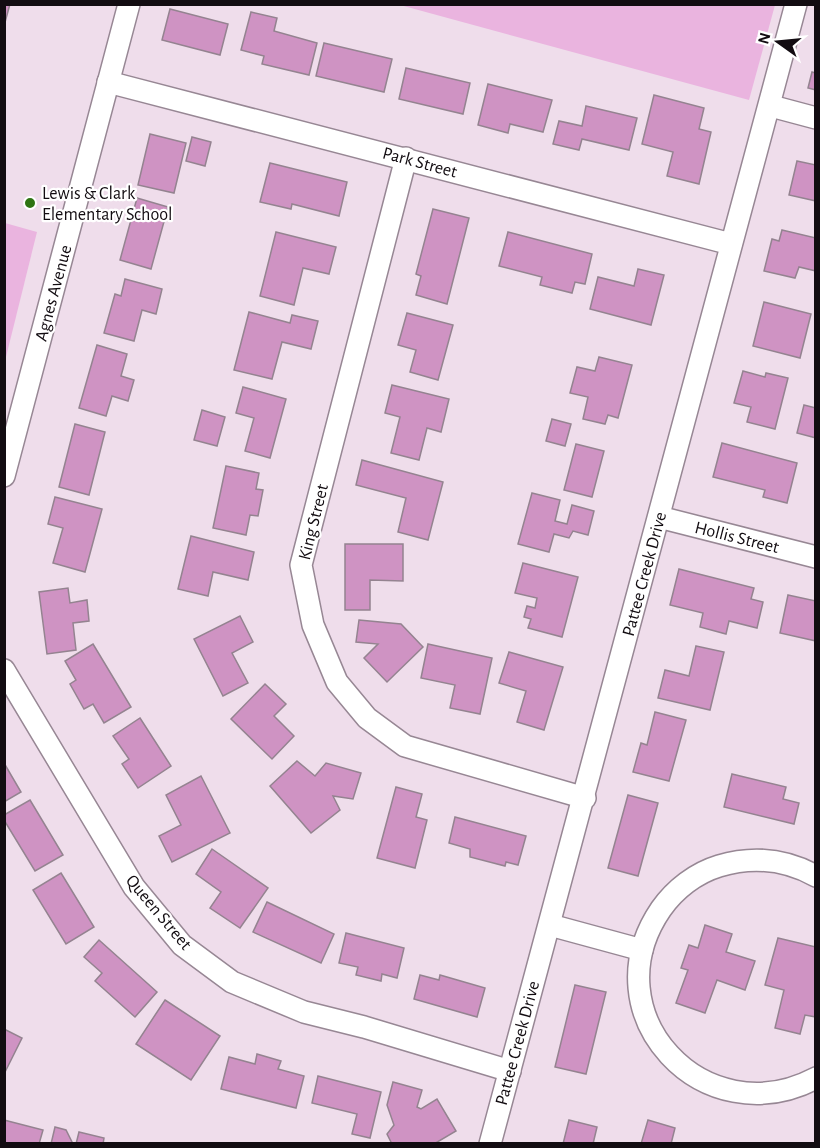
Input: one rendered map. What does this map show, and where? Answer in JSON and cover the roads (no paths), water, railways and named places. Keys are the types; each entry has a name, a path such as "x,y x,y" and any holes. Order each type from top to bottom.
{"street":[{"name":"Agnes Avenue","path":"4,476 129,4"},
{"name":"Pattee Creek Drive","path":"490,1143 585,798 731,244 771,106 796,4"},
{"name":"Park Street","path":"108,82 731,244"},
{"path":"771,106 816,118"},
{"name":"King Street","path":"406,158 301,565 312,625 337,682 367,718 405,746 585,798"},
{"name":"Hollis Street","path":"659,517 816,557"},
{"name":"Queen Street","path":"4,670 134,887 182,945 232,982 304,1012 364,1027 510,1071"},
{"path":"816,876 796,867 770,861 742,861 714,868 693,878 668,900 655,917 642,950 639,985 647,1019 657,1040 685,1070 711,1085 750,1094 784,1091 816,1078"},
{"path":"550,925 642,950"}],"place":[{"name":"Lewis & Clark Elementary School","path":"30,203"}]}
